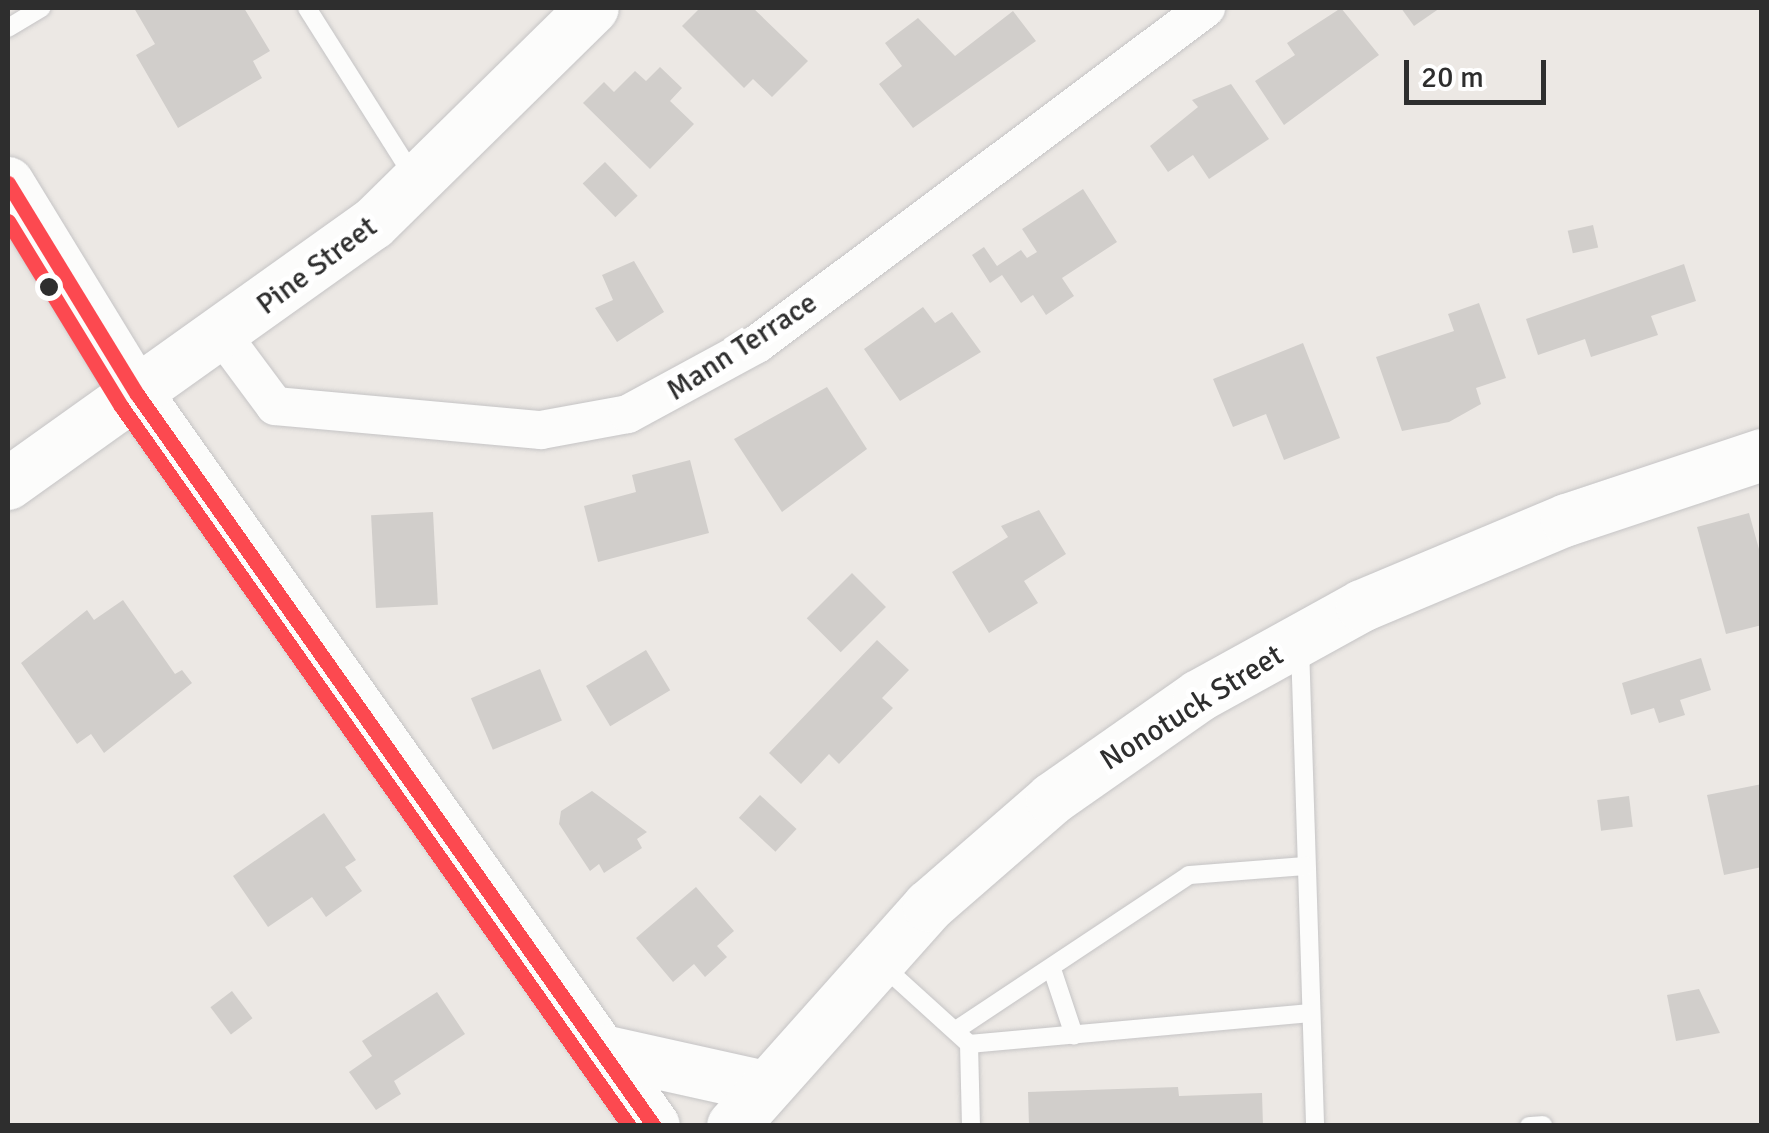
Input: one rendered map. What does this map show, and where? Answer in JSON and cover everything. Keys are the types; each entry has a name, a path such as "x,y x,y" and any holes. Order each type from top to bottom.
{"main road":[{"name":"Pine Street","path":"8,484 223,336 418,184 592,8"},
{"path":"8,182 138,394 654,1126"},
{"name":"Nonotuck Street","path":"732,1126 878,962 1052,798 1199,696 1300,641 1567,520 1762,455"},
{"path":"603,1051 766,1087"}],"street":[{"name":"Mann Terrace","path":"223,336 275,406 541,430 628,414 757,344 1206,8"}],"lane":[{"path":"8,28 40,8"},
{"path":"307,8 418,184"},
{"path":"1300,641 1314,1126"},
{"path":"964,1036 1189,876 1306,866"},
{"path":"878,962 964,1036 1074,1035 1310,1013"},
{"path":"1052,970 1074,1035"},
{"path":"964,1036 971,1126"},
{"path":"1529,1126 1543,1125"}],"building":[{"path":"134,8 244,8 270,51 253,61 262,78 178,128 136,55 155,44"},
{"path":"700,8 753,8 808,61 772,97 753,79 744,88 682,26"},
{"path":"1341,8 1379,55 1284,125 1255,81 1295,55 1287,43"},
{"path":"1401,8 1440,8 1414,26"},
{"path":"1013,11 1036,41 913,128 879,84 902,66 885,43 918,18 955,56"},
{"path":"660,67 682,88 670,101 694,124 650,169 583,103 604,82 614,92 635,71 646,81"},
{"path":"1231,84 1269,139 1209,179 1193,155 1168,172 1150,146 1198,107 1192,100"},
{"path":"605,162 638,196 615,217 583,184"},
{"path":"1083,189 1117,242 1062,278 1074,296 1046,315 1033,295 1021,303 1002,275 990,283 972,255 984,247 997,266 1021,250 1027,258 1037,252 1022,229"},
{"path":"1593,225 1598,247 1573,253 1568,231"},
{"path":"634,261 664,312 617,342 595,308 613,300 602,275"},
{"path":"1684,264 1696,301 1651,316 1658,335 1591,357 1585,339 1538,355 1526,319"},
{"path":"1479,303 1506,378 1476,388 1481,404 1449,422 1402,431 1376,357 1454,331 1448,314"},
{"path":"923,307 935,323 952,312 981,352 900,401 864,349"},
{"path":"1303,343 1340,438 1284,460 1266,414 1233,427 1213,379"},
{"path":"827,387 867,449 782,512 734,439"},
{"path":"690,460 709,533 598,562 584,506 636,492 632,475"},
{"path":"1039,510 1066,554 1024,581 1038,603 989,633 952,572 1008,537 1001,526"},
{"path":"433,512 438,605 376,608 371,515"},
{"path":"1749,513 1762,560 1762,625 1726,634 1697,527"},
{"path":"852,573 886,607 841,652 807,618"},
{"path":"123,600 175,674 182,670 192,683 104,753 91,734 77,744 21,663 87,610 94,620"},
{"path":"877,640 909,670 882,698 893,708 839,764 829,754 801,784 769,753"},
{"path":"646,650 670,690 610,726 586,686"},
{"path":"1701,658 1711,690 1680,700 1685,715 1659,723 1654,708 1631,715 1622,683"},
{"path":"540,669 562,721 493,750 471,698"},
{"path":"1762,784 1762,867 1724,875 1707,795"},
{"path":"592,791 647,832 637,839 642,848 604,873 599,864 590,871 559,824 561,811"},
{"path":"760,795 797,829 775,852 739,818"},
{"path":"1629,796 1633,827 1601,831 1597,800"},
{"path":"324,813 356,860 345,867 362,891 326,917 312,897 268,927 233,876"},
{"path":"696,887 734,931 717,946 727,957 705,977 694,964 673,982 636,938"},
{"path":"1699,989 1720,1033 1676,1041 1667,995"},
{"path":"232,991 252,1018 231,1034 210,1007"},
{"path":"437,992 465,1034 394,1081 401,1094 376,1110 349,1072 372,1056 362,1041"},
{"path":"1178,1087 1179,1096 1262,1093 1263,1126 1029,1126 1028,1092"}],"transit line":[{"path":"8,183 137,394 654,1126"},
{"path":"8,221 121,406 629,1126"}]}
